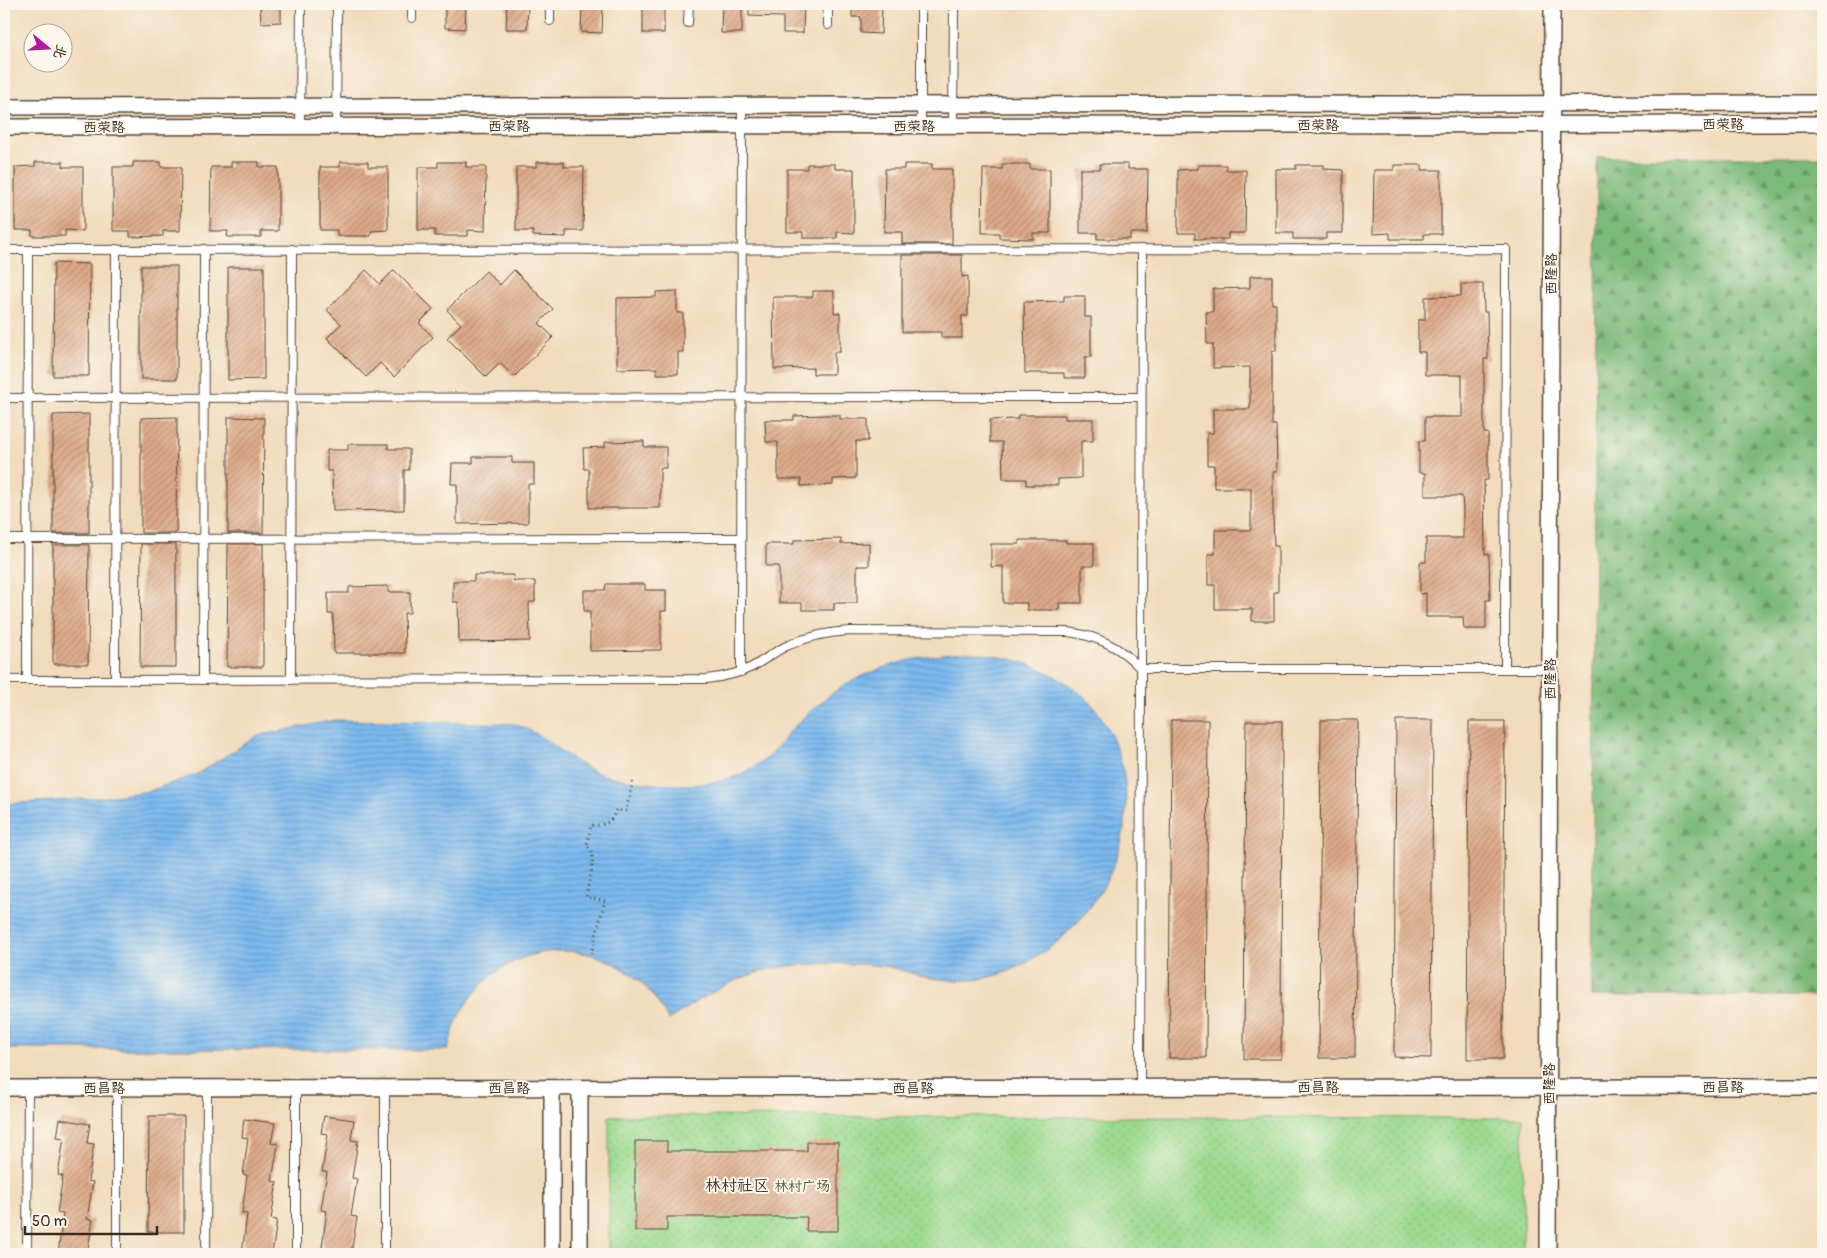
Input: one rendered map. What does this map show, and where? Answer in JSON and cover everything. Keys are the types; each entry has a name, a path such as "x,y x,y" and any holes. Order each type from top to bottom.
{"street":[{"name":"西隆路","path":"1548,1254 1552,4"},
{"name":"西荣路","path":"4,107 1823,104"},
{"name":"西荣路","path":"4,127 1823,124"},
{"name":"西昌路","path":"4,1088 1823,1087"},
{"path":"552,1088 552,1254"},
{"path":"580,1088 580,1254"}],"lane":[{"path":"300,4 300,127"},
{"path":"336,126 337,4"},
{"path":"412,4 412,18"},
{"path":"550,4 550,21"},
{"path":"688,4 688,23"},
{"path":"828,4 828,25"},
{"path":"921,126 922,4"},
{"path":"953,126 954,4"},
{"path":"741,672 742,105"},
{"path":"115,680 116,249"},
{"path":"291,680 292,249"},
{"path":"1140,1088 1142,249"},
{"path":"4,250 1506,249 1505,669"},
{"path":"26,680 28,250"},
{"path":"203,680 204,250"},
{"path":"4,398 1142,397"},
{"path":"4,539 741,538"},
{"path":"4,680 707,680 730,676 753,667 772,653 802,639 850,631 1075,633 1096,637 1108,643 1131,659 1141,669 1550,669"},
{"path":"27,1254 28,1088"},
{"path":"117,1088 117,1254"},
{"path":"206,1254 207,1088"},
{"path":"296,1088 296,1254"},
{"path":"385,1254 386,1088"}],"path":[{"path":"591,954 605,901 586,897 593,863 592,853 588,845 591,826 609,823 614,817 616,810 626,811 634,780"}],"green space":[{"path":"1597,157 1823,157 1823,996 1592,996"},
{"name":"林村广场","path":"609,1116 1523,1118 1523,1254 609,1254"}],"water":[{"path":"970,653 997,656 1031,665 1054,676 1077,691 1094,707 1112,737 1122,768 1126,799 1124,831 1115,861 1101,890 1082,917 1058,941 1036,957 1011,970 976,980 958,980 939,979 889,967 861,964 811,964 780,967 728,984 668,1020 651,994 630,973 605,959 577,952 549,952 521,958 496,973 473,995 460,1014 448,1050 4,1049 4,804 97,798 150,791 197,774 257,736 335,720 515,724 540,736 585,767 611,777 653,784 675,785 719,781 739,775 758,765 775,750 791,730 813,709 837,690 853,681 884,667 901,662 935,656"}],"building":[{"path":"260,4 281,4 281,22 261,23"},
{"path":"445,4 466,4 465,29 445,28"},
{"path":"507,4 528,4 527,29 506,29"},
{"path":"582,4 603,4 602,33 581,32"},
{"path":"643,4 664,4 664,33 643,33"},
{"path":"722,4 742,4 742,33 721,33"},
{"path":"749,4 804,4 803,33 783,33 783,17 749,16"},
{"path":"852,4 882,4 881,34 861,33 861,17 852,17"},
{"path":"35,162 63,162 63,167 83,167 83,231 65,230 65,236 32,236 32,230 15,230 15,167 35,166"},
{"path":"133,162 161,162 161,167 181,167 180,231 163,231 163,236 130,237 130,231 113,231 113,167 133,167"},
{"path":"231,162 259,162 259,167 278,167 278,231 261,231 261,237 227,237 228,231 210,231 211,167 231,167"},
{"path":"340,162 368,162 368,167 388,167 388,230 371,231 371,236 337,236 337,230 320,230 320,167 340,167"},
{"path":"438,162 466,162 466,167 486,167 485,231 468,230 468,236 435,236 435,230 418,230 418,167 438,167"},
{"path":"536,162 564,162 564,167 584,167 583,231 566,231 566,237 533,236 533,231 516,231 516,167 536,167"},
{"path":"807,164 835,164 835,169 854,169 854,233 837,232 837,238 803,238 803,232 787,232 787,169 807,169"},
{"path":"904,164 932,164 932,169 952,169 952,244 902,244 902,232 884,232 885,169 904,169"},
{"path":"1002,164 1030,164 1030,169 1050,169 1050,233 1033,233 1033,239 999,238 999,233 982,233 983,169 1002,169"},
{"path":"1100,164 1128,164 1128,169 1148,169 1147,233 1130,233 1130,239 1097,239 1097,233 1080,233 1080,169 1100,169"},
{"path":"1198,165 1226,165 1226,170 1246,170 1245,233 1228,233 1228,239 1195,239 1195,233 1178,233 1178,170 1198,169"},
{"path":"1296,165 1324,165 1324,169 1343,170 1343,233 1326,233 1326,239 1293,239 1293,233 1276,233 1276,169 1296,169"},
{"path":"1394,165 1422,165 1422,170 1441,170 1441,234 1424,234 1424,239 1390,239 1390,233 1373,234 1374,170 1394,170"},
{"path":"902,255 962,255 962,277 968,276 968,316 962,316 962,338 941,338 941,332 902,332"},
{"path":"54,263 90,264 89,376 53,376"},
{"path":"141,266 177,266 177,379 141,379"},
{"path":"228,267 264,267 264,379 228,380"},
{"path":"366,270 380,284 394,270 433,309 419,323 433,337 394,377 380,363 366,377 327,338 341,324 327,310"},
{"path":"514,270 553,309 539,323 553,337 514,377 500,363 486,377 447,338 461,324 447,310 486,271 500,285"},
{"path":"1250,276 1272,276 1272,304 1276,304 1276,351 1272,351 1272,425 1276,425 1277,471 1273,472 1273,517 1274,546 1278,546 1278,592 1274,592 1274,621 1252,621 1252,609 1215,609 1215,585 1208,585 1208,554 1215,554 1215,530 1251,530 1251,488 1214,488 1214,465 1207,465 1207,433 1213,433 1213,409 1250,409 1250,367 1213,368 1213,344 1207,344 1206,312 1213,312 1213,289 1250,288"},
{"path":"1461,284 1483,284 1484,312 1487,312 1488,359 1484,359 1484,433 1488,433 1488,480 1484,480 1485,554 1489,554 1490,600 1486,600 1486,629 1464,629 1463,617 1426,617 1426,593 1420,594 1420,562 1426,562 1426,538 1463,538 1463,508 1462,496 1425,496 1425,473 1419,473 1419,441 1425,441 1425,417 1462,417 1462,375 1425,375 1425,352 1418,352 1418,320 1425,320 1425,297 1461,296"},
{"path":"677,291 677,313 683,313 683,352 678,352 678,374 657,374 657,368 617,369 617,298 656,297 656,292"},
{"path":"813,291 834,291 834,313 840,313 840,352 834,352 834,374 813,374 813,368 774,369 773,297 813,297"},
{"path":"1064,296 1085,296 1085,317 1091,317 1091,357 1085,357 1085,378 1064,378 1064,373 1025,373 1024,302 1064,301"},
{"path":"89,414 89,533 53,533 53,415"},
{"path":"840,415 840,419 868,419 868,441 856,441 856,478 833,479 833,485 801,486 801,479 778,479 778,442 766,442 765,420 794,420 794,416"},
{"path":"1018,415 1065,415 1065,419 1093,419 1093,441 1081,441 1081,478 1058,479 1058,485 1026,485 1026,479 1003,479 1002,442 990,442 990,420 1018,419"},
{"path":"177,417 176,533 141,533 141,418"},
{"path":"228,417 264,418 263,533 228,533"},
{"path":"644,441 644,447 666,447 666,468 660,468 660,508 589,508 589,469 584,469 583,448 605,447 605,442"},
{"path":"348,444 388,444 388,449 409,449 409,470 404,470 404,510 333,511 332,471 327,471 327,450 348,450"},
{"path":"473,457 512,457 512,463 534,463 534,484 528,484 528,523 457,524 457,484 451,484 452,463 473,463"},
{"path":"841,539 841,544 869,543 869,566 857,566 857,603 834,603 834,610 802,610 802,603 779,603 779,566 766,566 766,544 794,544 794,540"},
{"path":"1019,540 1066,540 1066,543 1094,543 1094,566 1082,566 1082,603 1059,603 1059,610 1027,610 1027,603 1003,603 1003,566 991,567 991,544 1019,544"},
{"path":"141,544 176,544 176,667 140,667"},
{"path":"228,544 263,544 263,667 227,667"},
{"path":"53,545 89,545 88,664 53,664"},
{"path":"474,575 513,575 514,581 535,581 535,602 529,602 530,641 459,642 458,602 453,602 453,581 474,581"},
{"path":"606,584 645,584 645,590 666,590 666,611 661,611 661,650 590,651 590,611 584,611 584,590 605,590"},
{"path":"388,586 388,592 410,592 410,613 404,613 405,653 334,653 333,614 328,614 328,593 349,593 349,587"},
{"path":"1171,720 1208,720 1206,1058 1169,1058"},
{"path":"1321,720 1358,720 1355,1058 1319,1058"},
{"path":"1396,720 1433,720 1431,1058 1394,1057"},
{"path":"1246,721 1282,721 1281,1059 1244,1059"},
{"path":"1469,721 1505,721 1503,1059 1467,1059"},
{"path":"149,1116 184,1116 184,1232 148,1232"},
{"path":"324,1116 354,1120 351,1140 358,1141 352,1178 357,1179 351,1216 357,1217 351,1254 321,1254 327,1211 321,1210 327,1172 322,1172 328,1134 321,1133"},
{"path":"60,1119 90,1124 87,1143 94,1144 88,1181 93,1182 87,1219 93,1220 87,1254 58,1254 63,1214 57,1213 63,1176 58,1175 64,1138 57,1137"},
{"path":"244,1119 275,1123 271,1143 278,1144 272,1181 277,1182 271,1219 277,1220 272,1254 242,1254 247,1214 242,1213 247,1175 243,1175 248,1138 242,1137"},
{"path":"635,1141 667,1141 667,1151 807,1151 807,1142 838,1142 838,1231 806,1231 807,1217 667,1217 667,1231 635,1231"}],"district":[{"name":"林村社区","path":"737,1186"}]}
